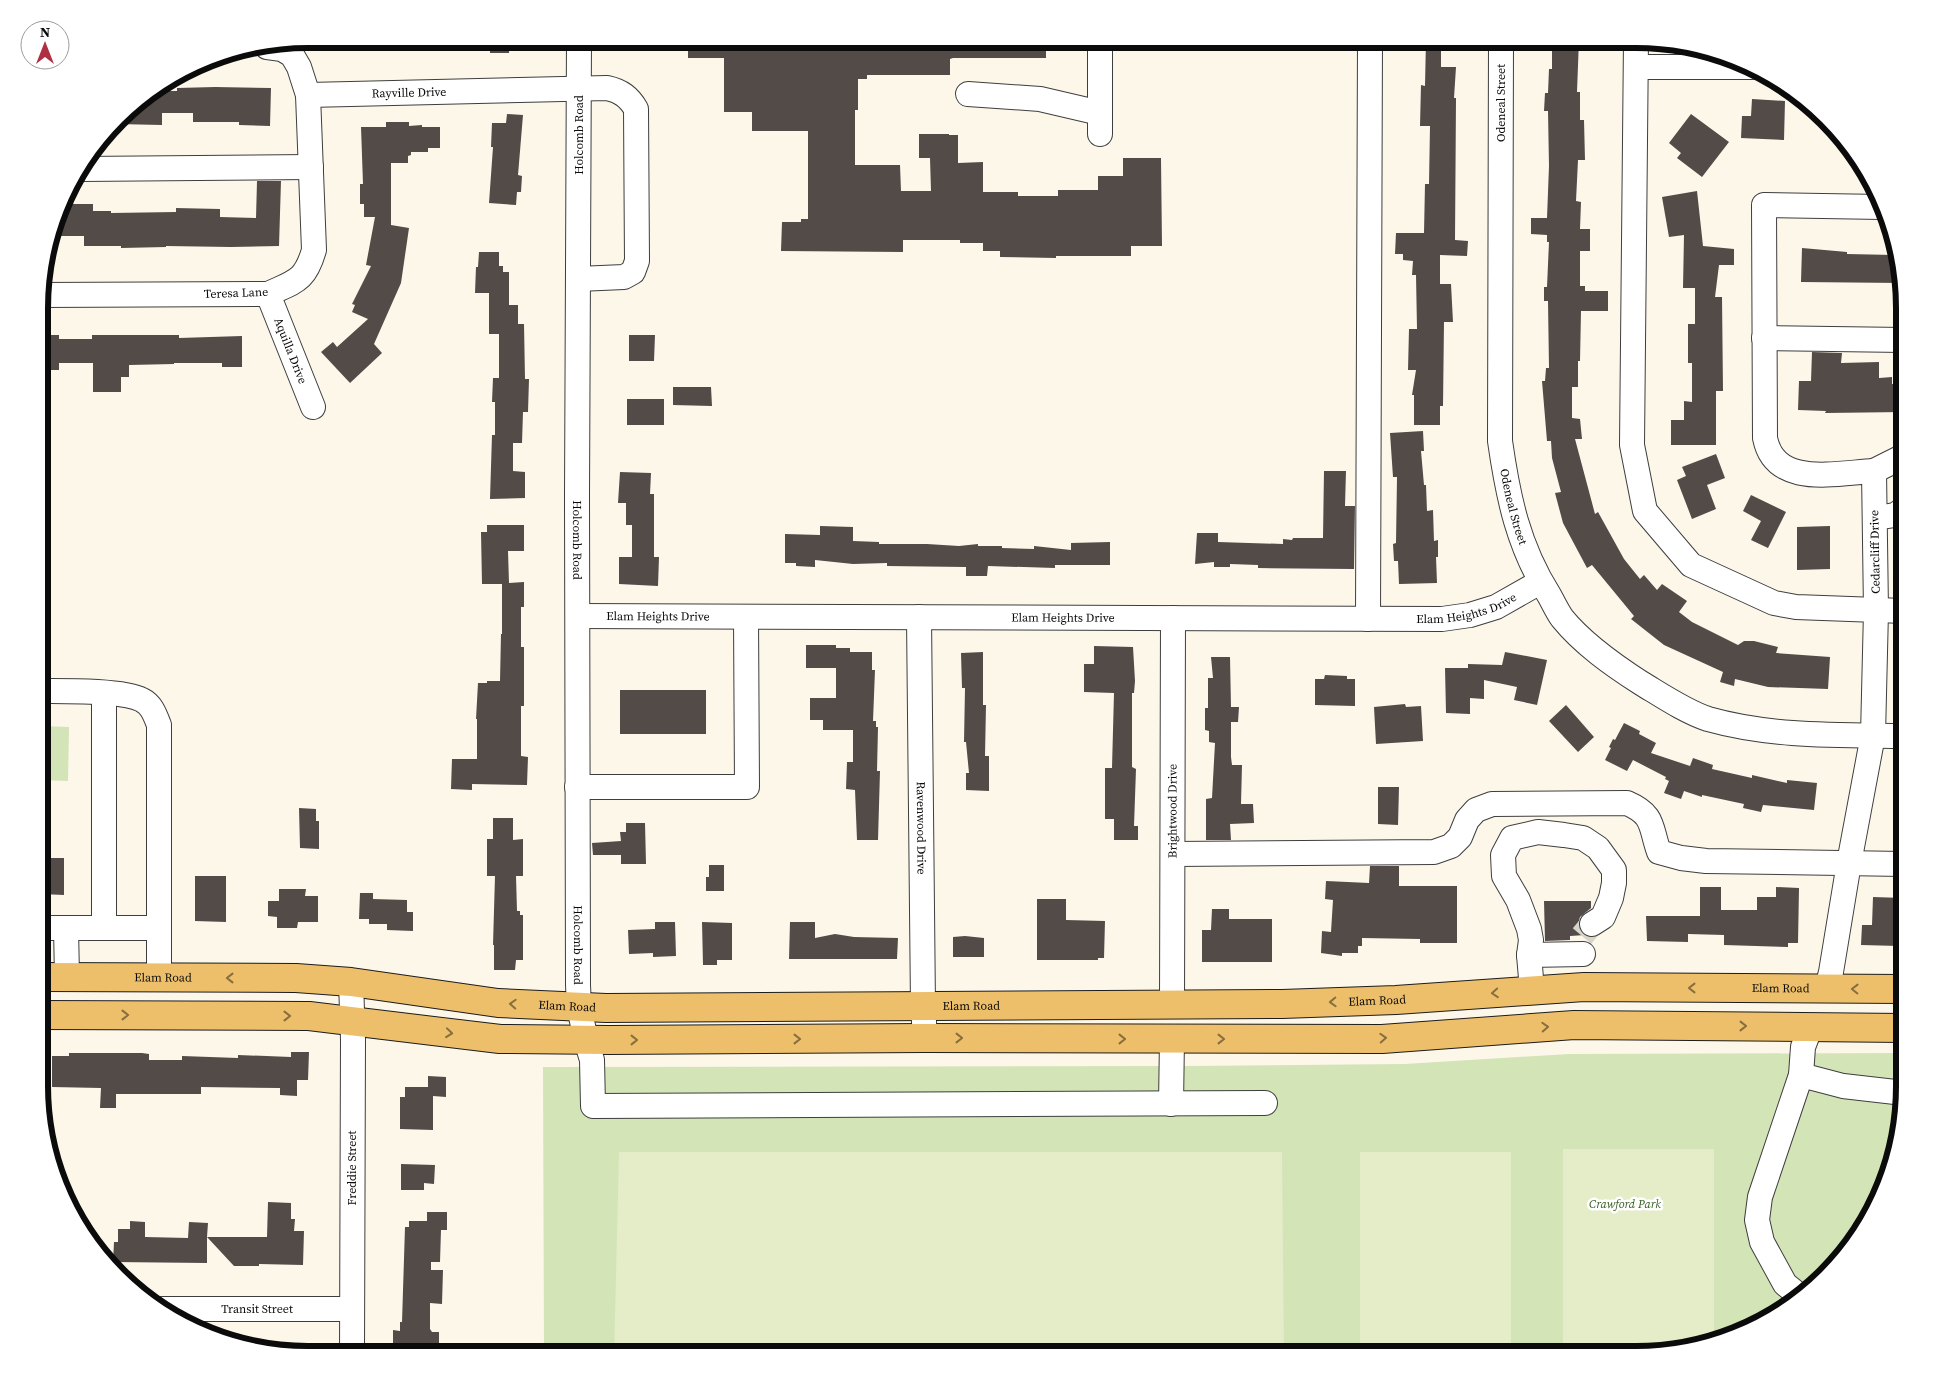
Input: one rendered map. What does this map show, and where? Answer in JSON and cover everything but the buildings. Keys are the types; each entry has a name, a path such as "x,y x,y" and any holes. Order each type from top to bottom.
{"main road":[{"name":"Elam Road","path":"64,978 296,978 351,982 498,1003 579,1007 1282,1004 1396,1000 1584,987 1896,989"},
{"path":"64,978 83,1015"},
{"path":"1811,1026 1826,988"},
{"path":"1172,1004 1172,1040"},
{"path":"48,1015 309,1016 500,1038 586,1040 924,1038 1382,1039 1574,1026 1896,1028"}],"street":[{"name":"Holcomb Road","path":"578,48 577,787 579,1007 592,1060 593,1106 1171,1104"},
{"path":"968,94 1040,99 1100,123 1100,48"},
{"path":"1368,619 1370,48"},
{"name":"Odeneal Street","path":"1501,48 1500,441 1507,490 1521,540 1540,582 1562,618 1593,648 1628,675 1664,698 1706,718 1752,729 1808,735 1896,736"},
{"path":"1636,48 1632,445 1645,511 1692,565 1774,603 1796,607 1896,611"},
{"path":"282,49 292,55 299,67 308,95"},
{"path":"1636,67 1735,67"},
{"name":"Rayville Drive","path":"308,95 607,88 616,90 631,101 636,110 637,261 633,272 624,276 578,279"},
{"name":"Teresa Lane","path":"48,295 268,294 299,280 311,261 314,250 308,95"},
{"path":"87,169 311,167"},
{"path":"1876,207 1764,205 1765,438 1767,450 1775,462 1786,469 1812,474 1874,471 1896,460"},
{"name":"Aquilla Drive","path":"268,294 313,407"},
{"path":"1764,338 1896,340"},
{"name":"Cedarcliff Drive","path":"1826,988 1831,972 1873,735 1876,611 1874,471"},
{"path":"1875,518 1896,514"},
{"name":"Elam Heights Drive","path":"578,616 1442,619 1470,615 1496,607 1540,582"},
{"path":"577,787 747,787 746,617"},
{"name":"Ravenwood Drive","path":"919,618 922,1006 924,1038"},
{"name":"Brightwood Drive","path":"1172,1004 1173,618"},
{"path":"48,691 130,696 143,700 154,710 159,725 159,978"},
{"path":"104,694 104,928"},
{"path":"1173,854 1434,852 1450,846 1460,837 1467,820 1476,810 1492,804 1627,803 1640,808 1648,817 1659,852 1682,858 1706,861 1896,864"},
{"path":"1529,955 1585,938 1603,917 1611,898 1614,870 1598,848 1583,838 1538,832 1512,838 1503,855 1504,876 1518,900 1532,940 1529,955 1532,990"},
{"path":"48,928 158,928"},
{"path":"64,978 66,928"},
{"path":"1584,987 1585,938"},
{"name":"Freddie Street","path":"351,982 352,1346"},
{"path":"1794,1292 1785,1284 1762,1242 1757,1220 1760,1197 1801,1075 1803,1047 1811,1026"},
{"path":"1172,1040 1171,1104 1265,1103"},
{"path":"1801,1075 1843,1086 1896,1092"},
{"name":"Transit Street","path":"174,1309 352,1309"}],"green space":[{"path":"48,726 69,727 68,781 48,780"},
{"name":"Crawford Park","path":"1896,1053 1895,1103 1891,1137 1882,1169 1869,1201 1852,1230 1831,1257 1807,1281 1780,1302 1751,1319 1719,1332 1687,1341 1653,1345 544,1346 543,1067 1405,1064 1569,1054"},
{"path":"1563,1149 1714,1149 1714,1334 1687,1341 1653,1345 1563,1346"},
{"path":"619,1152 1282,1152 1284,1346 614,1346"},
{"path":"1360,1152 1511,1152 1511,1346 1360,1346"}],"tunnel":[{"path":"1582,936 1592,924"}]}
